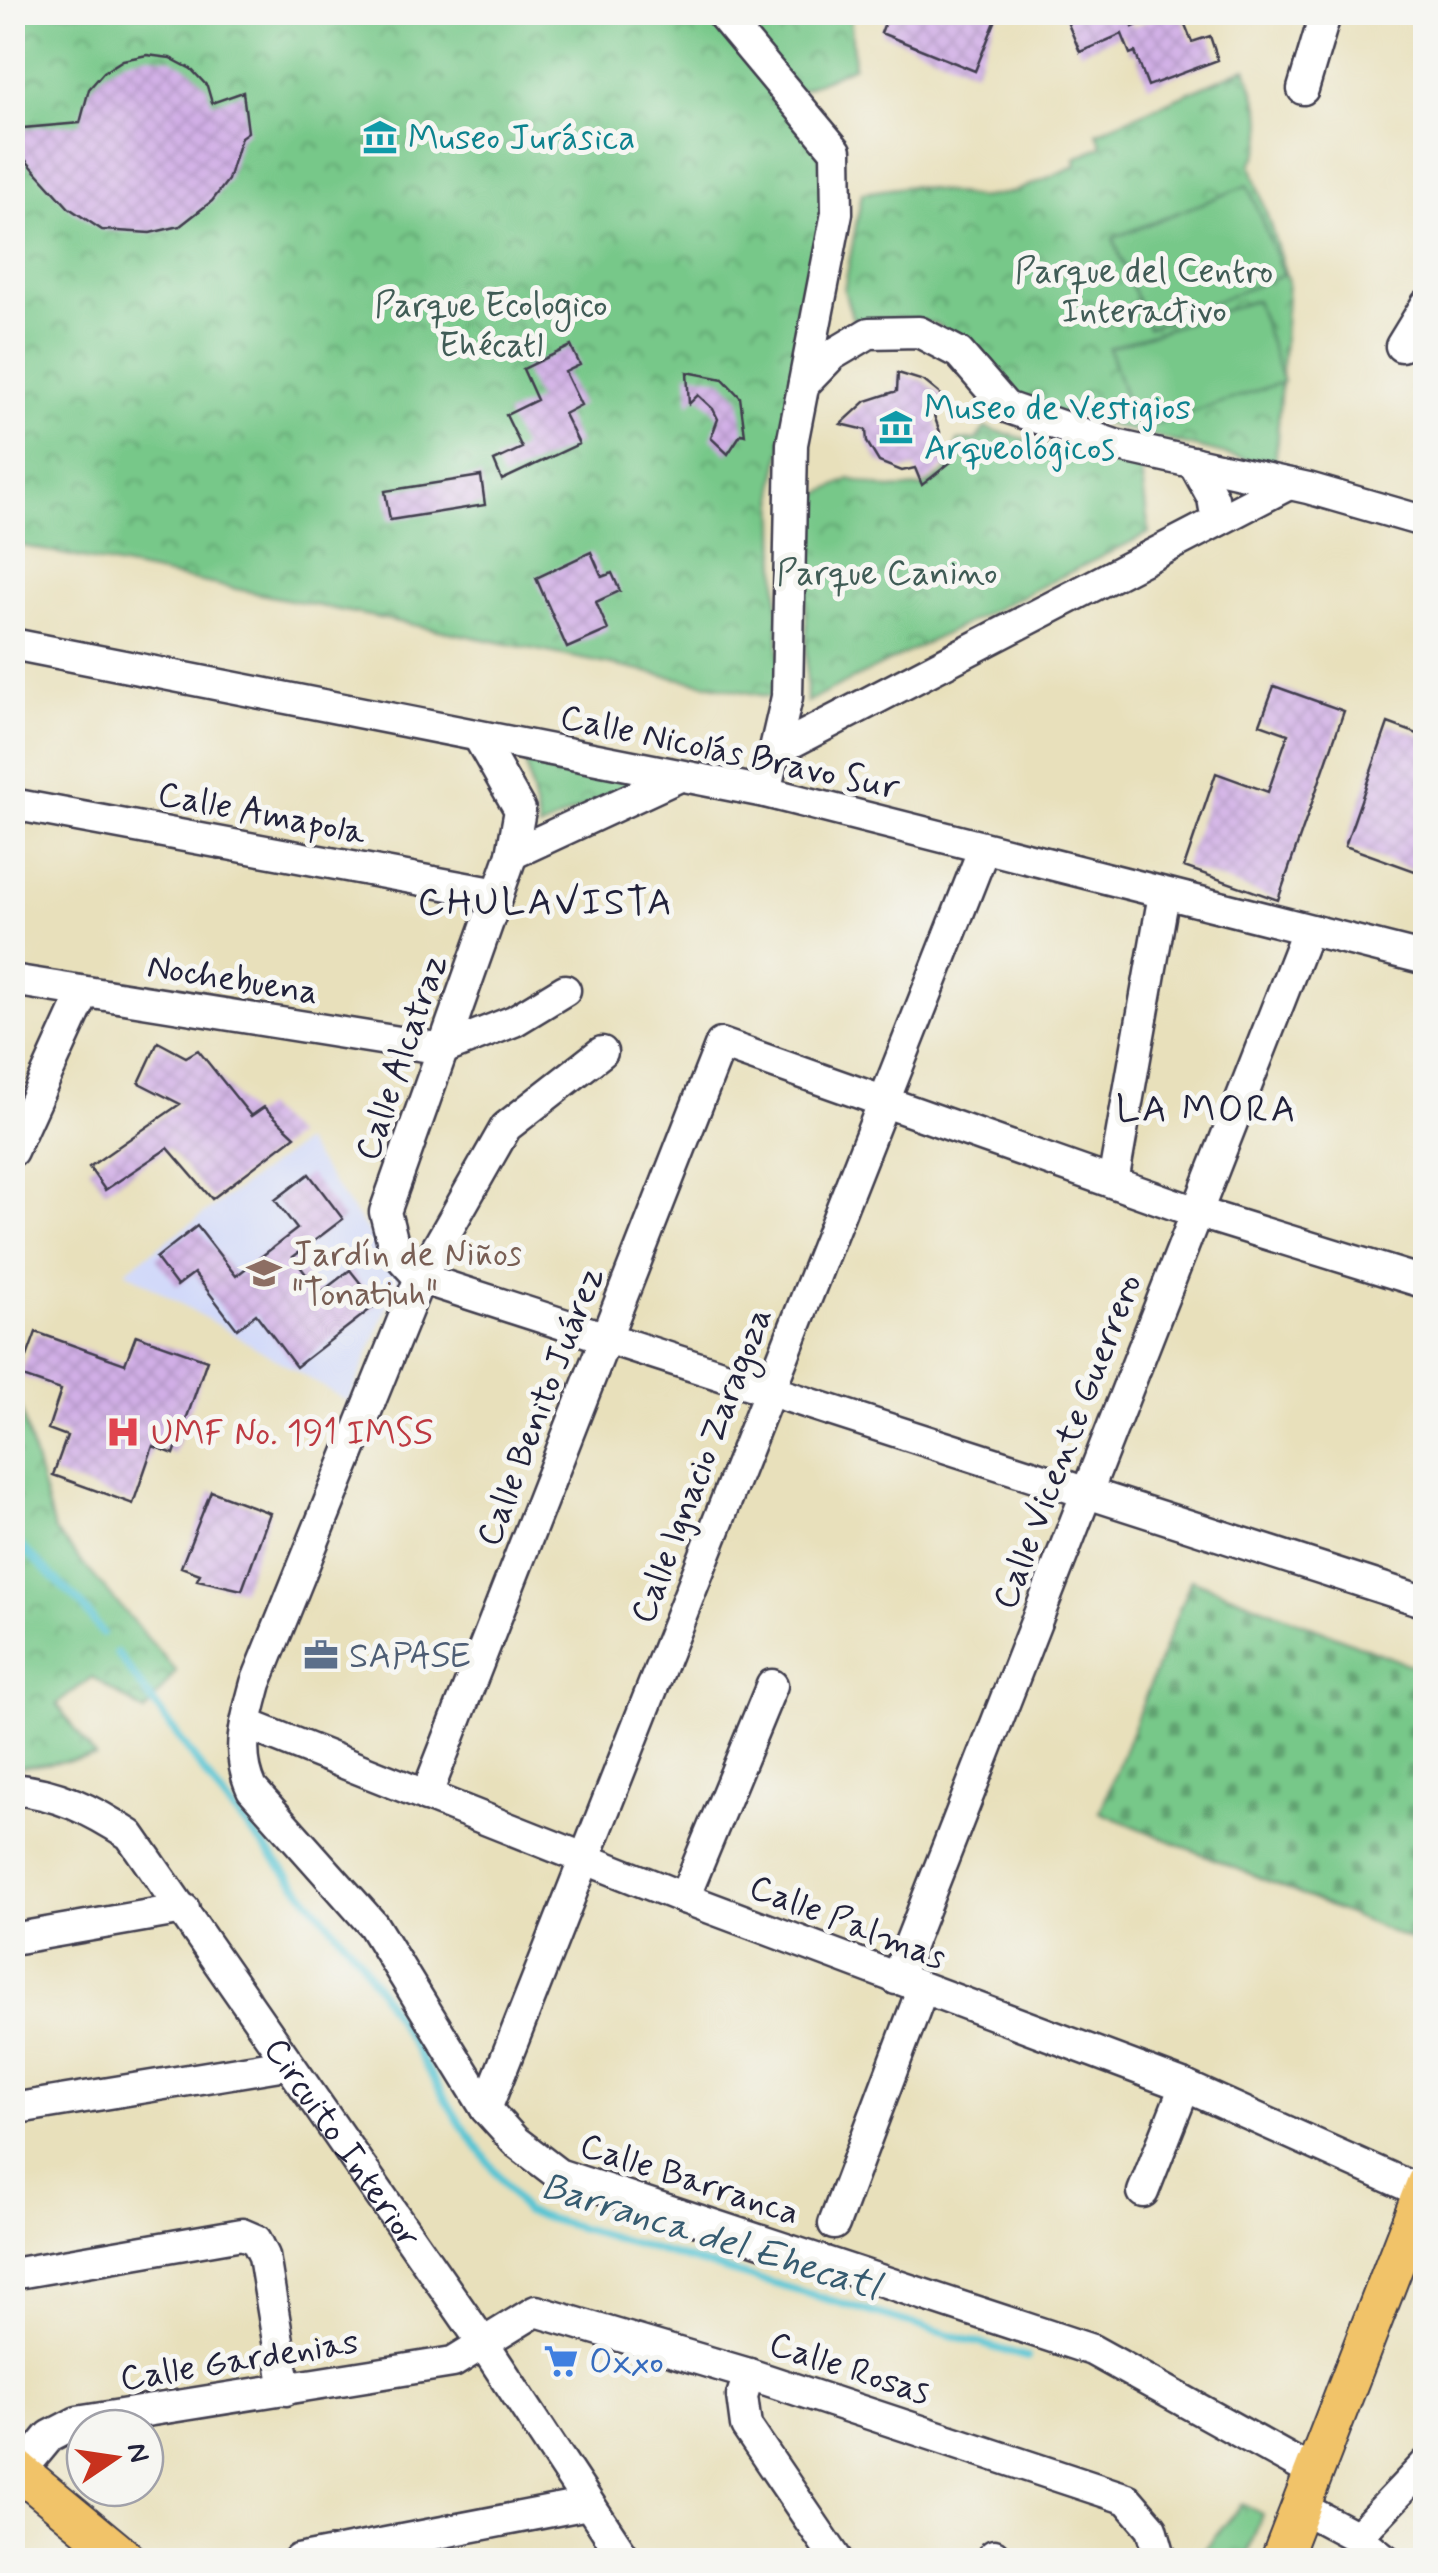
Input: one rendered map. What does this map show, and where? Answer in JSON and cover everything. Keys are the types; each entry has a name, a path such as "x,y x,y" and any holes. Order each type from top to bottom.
{"main road":[{"path":"1280,2560 1424,2187"},
{"path":"17,2468 128,2560"}],"street":[{"path":"720,12 836,152 837,213 792,444 787,509 787,697 765,792"},
{"path":"1303,89 1326,12"},
{"path":"819,303 842,322 870,333 918,332 959,353 1006,407 1114,444 1289,484 1426,522"},
{"path":"1401,346 1426,305"},
{"path":"804,384 832,355 870,333"},
{"path":"1193,462 1212,498 1217,521"},
{"path":"776,752 1289,484"},
{"name":"Calle Nicolás Bravo Sur","path":"12,644 765,792 1426,959"},
{"name":"Calle Alcatraz","path":"420,1278 395,1251 386,1212 512,854 520,810 478,736"},
{"path":"512,854 680,776"},
{"name":"Calle Amapola","path":"12,804 498,894"},
{"name":"Calle Ignacio Zaragoza","path":"486,2109 984,848"},
{"path":"1113,1182 1164,894"},
{"name":"Calle Vicente Guerrero","path":"834,2224 909,1984 1086,1494 1307,931"},
{"name":"Nochebuena","path":"12,980 443,1049"},
{"path":"443,1049 514,1021 565,990"},
{"path":"12,1152 84,992"},
{"name":"Calle Benito Juárez","path":"426,1796 721,1044 883,1102"},
{"name":"Calle Barranca","path":"602,1052 506,1127 420,1278 256,1683 246,1724 243,1769 252,1788 373,1925 486,2109 516,2141 558,2174 1092,2350 1306,2490 1386,2560"},
{"path":"883,1102 1196,1212 1426,1283"},
{"path":"420,1278 1426,1602"},
{"path":"684,1898 772,1685"},
{"name":"Calle Palmas","path":"246,1724 684,1898 1185,2086 1424,2187"},
{"name":"Circuito Interior","path":"12,1789 44,1792 91,1810 130,1835 483,2343 626,2560"},
{"path":"12,1939 184,1909"},
{"path":"12,2109 286,2064"},
{"path":"1143,2192 1185,2086"},
{"path":"12,2274 242,2234 256,2240 264,2256 286,2390"},
{"name":"Calle Rosas","path":"483,2343 536,2311 749,2374 1127,2499 1152,2528 1161,2560"},
{"name":"Calle Gardenias","path":"17,2468 50,2436 78,2422 453,2362 483,2343"},
{"path":"749,2374 742,2396 746,2426 837,2560"},
{"path":"1358,2538 1426,2464"},
{"path":"298,2560 596,2515 597,2560"}],"shaded area":[{"name":"Jardín de Niños \"Tonatiuh\"","path":"303,1142 400,1276 349,1402 125,1271"}],"green space":[{"name":"Parque Ecologico Ehécatl","path":"12,13 850,13 854,66 803,89 769,94 805,131 821,157 828,186 825,236 775,482 780,699 13,544"},
{"name":"Parque del Centro Interactivo","path":"1246,68 1263,129 1258,153 1251,164 1288,282 1275,467 1012,401 971,349 937,324 900,318 853,320 844,290 862,193 911,186 979,198 1014,192 1076,166 1075,158 1102,146 1097,132"},
{"path":"1248,185 1283,275 1148,328 1113,238"},
{"path":"1256,300 1283,382 1136,431 1109,348"},
{"name":"Parque Canino","path":"985,428 1141,471 1149,533 807,702 805,501 850,479 889,489 923,487 946,472 958,441 976,440"},
{"path":"523,752 643,777 540,829"},
{"path":"13,1380 54,1530 176,1671 145,1712 92,1677 57,1704 95,1757 13,1768"},
{"path":"1191,1579 1425,1671 1425,1946 1100,1812"},
{"path":"1242,2504 1262,2514 1245,2560 1196,2560"}],"building":[{"path":"889,12 999,12 975,71 881,33"},
{"path":"1063,12 1127,12 1133,27 1167,12 1180,12 1192,42 1210,36 1218,60 1148,86 1135,52 1130,54 1122,34 1080,52"},
{"path":"147,55 170,58 191,69 207,86 212,103 243,92 248,132 241,137 228,180 212,201 180,226 150,233 102,230 69,208 12,145 12,129 80,123 89,89 104,72 123,60"},
{"path":"571,346 580,365 565,372 581,405 564,414 579,444 502,480 494,461 522,448 506,415 537,400 523,369"},
{"path":"687,372 723,379 740,397 745,435 741,434 728,454 711,438 718,419 713,409 698,395 689,404"},
{"name":"Museo de Vestigios Arqueológicos","path":"898,373 924,381 945,398 932,410 940,432 937,454 951,462 922,485 915,468 902,471 879,462 867,442 866,430 841,424 866,401 897,391"},
{"path":"481,476 485,505 390,520 385,491"},
{"path":"591,552 602,577 612,573 620,591 596,602 608,630 567,648 536,578"},
{"path":"1274,686 1344,711 1278,900 1184,867 1216,773 1268,792 1288,734 1260,724"},
{"path":"1388,723 1426,737 1426,875 1345,846"},
{"path":"158,1042 186,1057 198,1050 251,1116 264,1107 295,1136 212,1199 168,1148 105,1190 89,1167 180,1104 139,1083"},
{"path":"309,1174 343,1219 293,1257 320,1293 350,1270 377,1304 296,1367 256,1314 237,1329 194,1273 177,1286 156,1258 197,1226 236,1276 297,1229 275,1200"},
{"path":"36,1332 125,1364 136,1335 207,1360 174,1454 153,1446 133,1504 53,1475 67,1436 48,1429 61,1390 20,1376"},
{"path":"211,1491 270,1513 242,1590 197,1580 200,1574 181,1567"}],"waterway":[{"name":"Barranca del Ehecatl","path":"12,1538 81,1604 102,1633"},
{"name":"Barranca del Ehecatl","path":"117,1653 226,1802 360,1959 460,2123 525,2212 1027,2357"}],"place":[{"name":"Museo Jurásica","path":"380,137"},
{"name":"Museo de Vestigios Arqueológicos","path":"896,427"},
{"name":"Jardín de Niños \"Tonatiuh\"","path":"264,1273"},
{"name":"UMF No. 191 IMSS","path":"123,1432"},
{"name":"SAPASE","path":"321,1655"},
{"name":"Oxxo","path":"561,2361"}],"district":[{"name":"CHULAVISTA","path":"546,901"},
{"name":"LA MORA","path":"1207,1108"}]}
